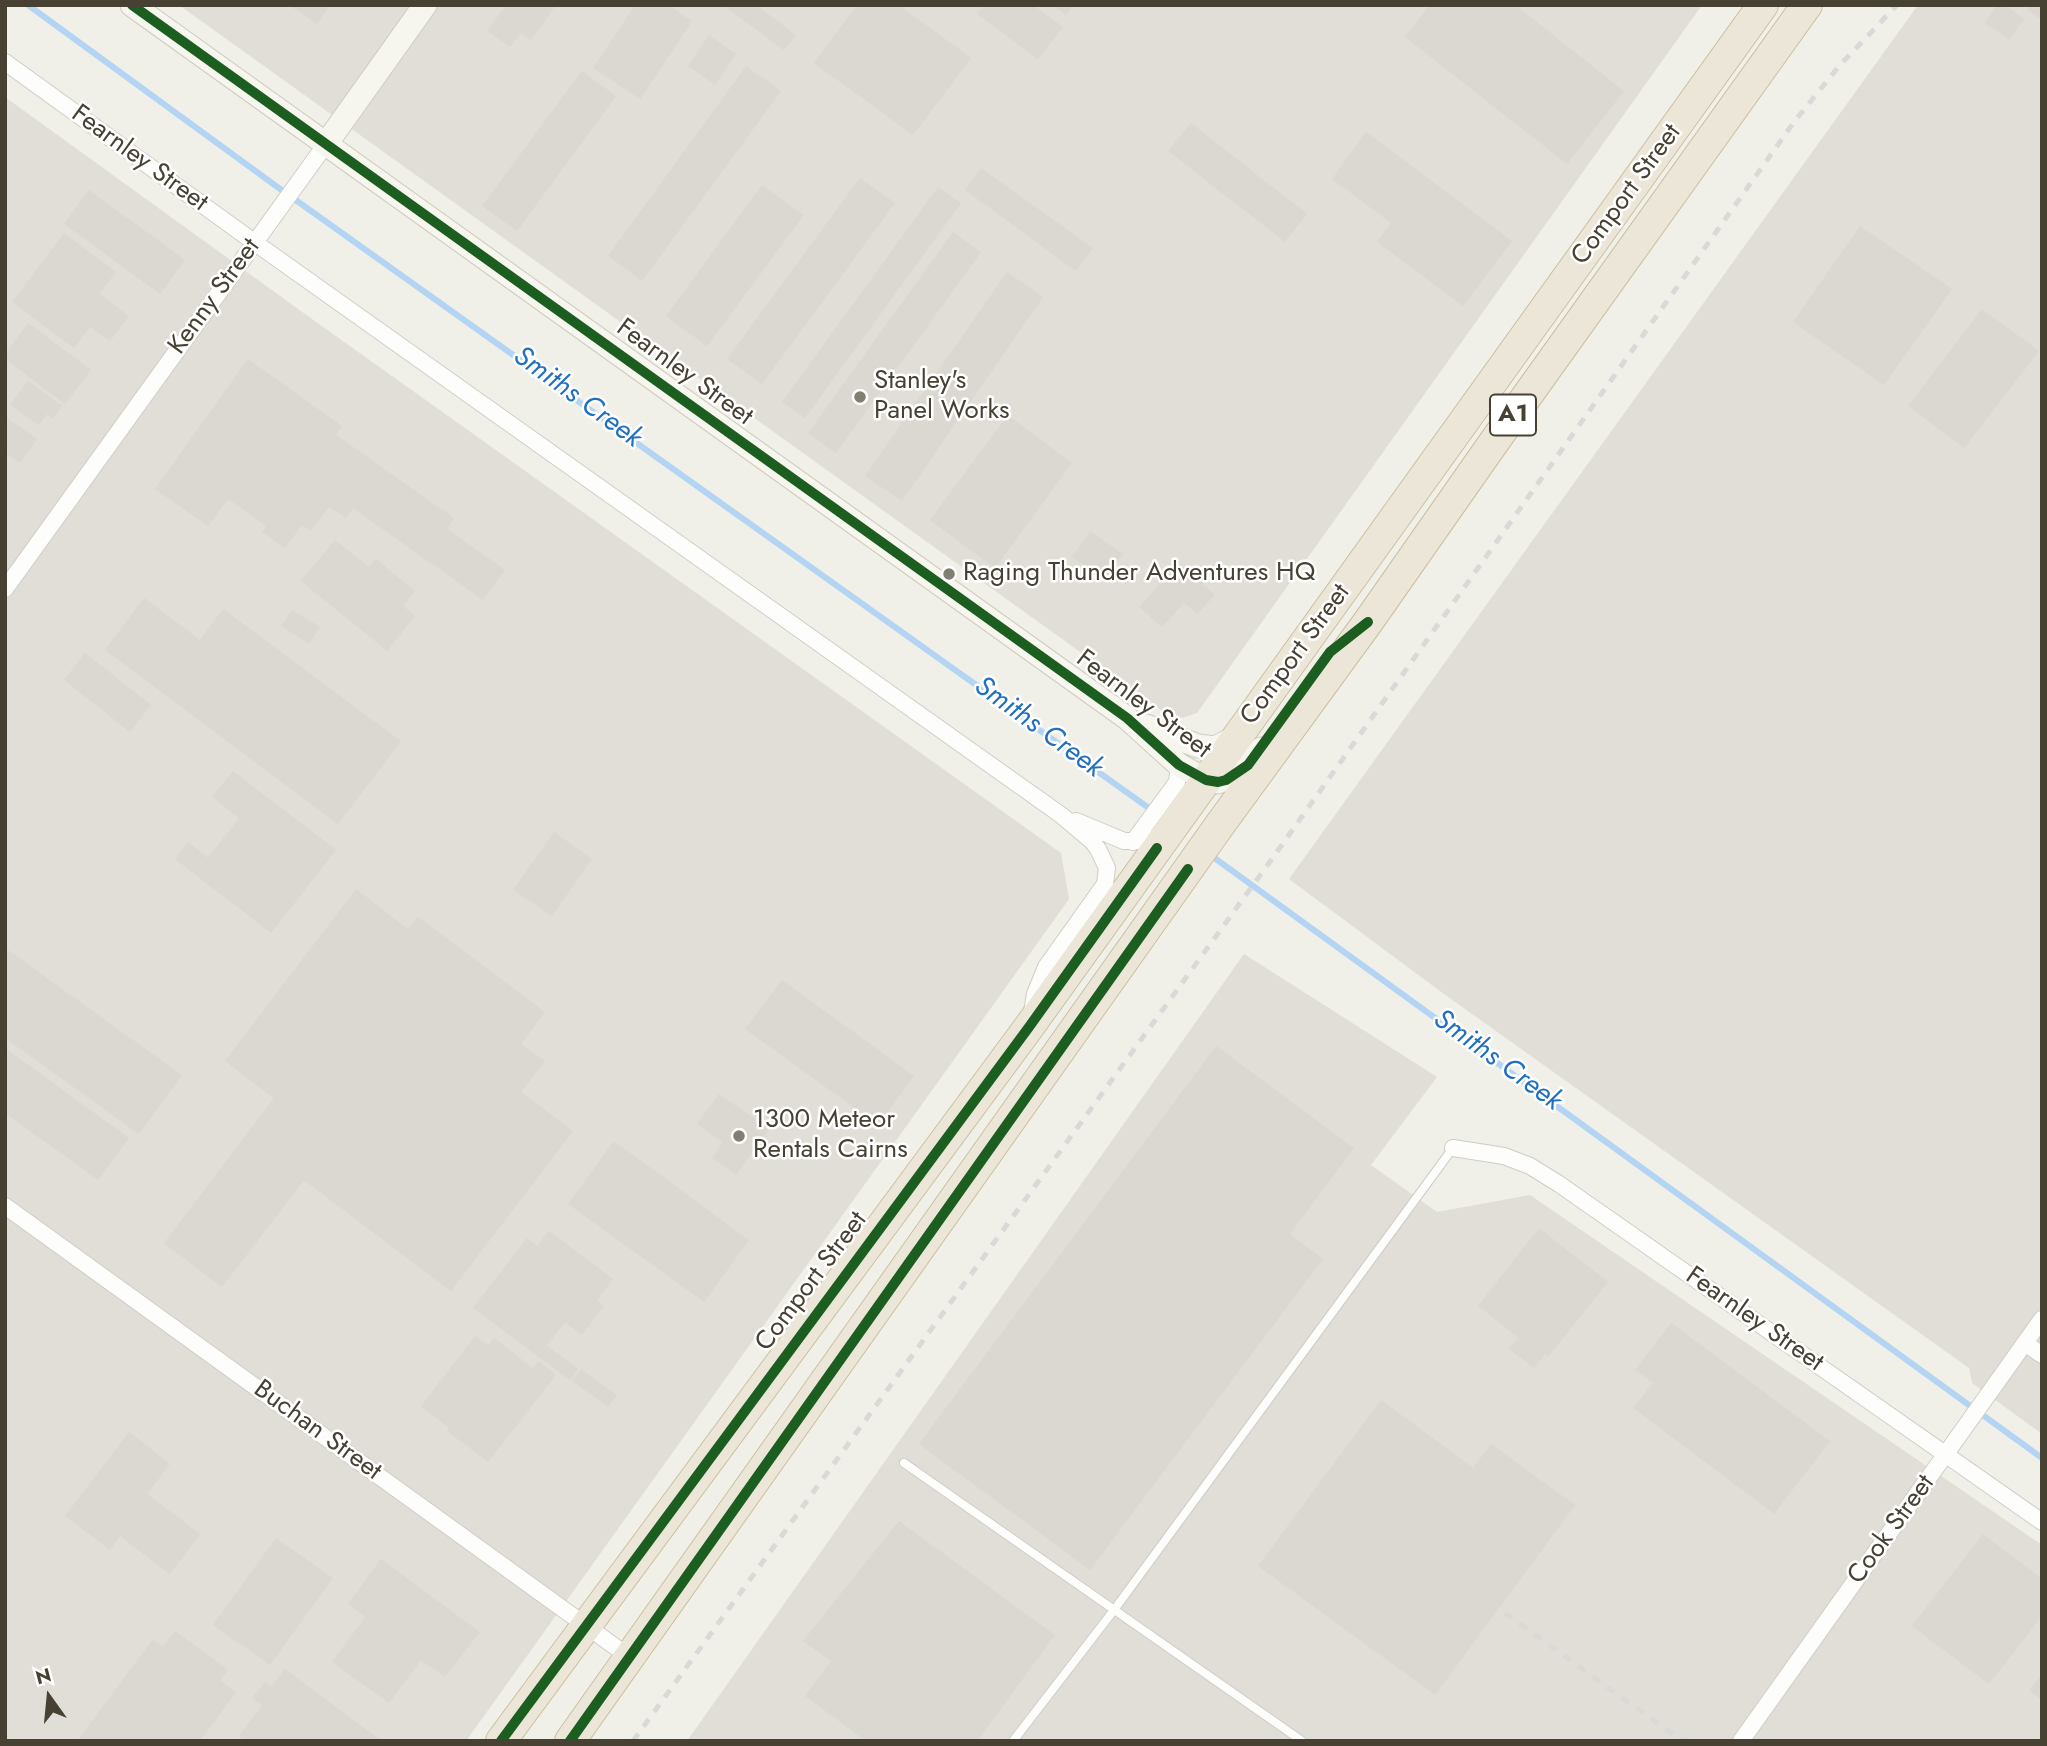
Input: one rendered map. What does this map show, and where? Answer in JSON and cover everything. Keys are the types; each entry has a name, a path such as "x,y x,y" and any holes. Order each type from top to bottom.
{"highway":[{"name":"Comport Street","path":"501,1741 1029,1027 1149,842 1187,806 1763,5"},
{"name":"Comport Street","path":"570,1741 1188,869 1368,622 1807,5"}],"street":[{"name":"Fearnley Street","path":"132,5 1126,718 1179,765 1206,780"},
{"name":"Kenny Street","path":"6,588 425,5"},
{"name":"Fearnley Street","path":"5,62 1061,815 1098,849 1107,868 1107,876 1098,894 1042,975 1029,1027"},
{"path":"1206,780 1226,780 1248,765 1330,652 1368,622"},
{"name":"Fearnley Street","path":"1126,718 1198,746 1215,748 1238,736"},
{"path":"1149,842 1177,782 1179,765"},
{"name":"Fearnley Street","path":"1061,815 1124,841 1149,842"},
{"name":"Fearnley Street","path":"1453,1148 1504,1156 1530,1166 1559,1184 2042,1522"},
{"name":"Buchan Street","path":"5,1206 628,1657"},
{"name":"Cook Street","path":"1741,1741 2042,1319"},
{"path":"2025,1343 2042,1355"}],"lane":[{"path":"1013,1741 1114,1610 1453,1148"},
{"path":"904,1463 1302,1741"}],"shaded area":[{"path":"179,5 1702,5 1197,713 1175,720"},
{"path":"1918,5 2042,5 2042,1434 1972,1383 1969,1368 1444,994 1289,879"},
{"path":"5,97 1061,853 1069,899 466,1741 5,1741"},
{"path":"1244,954 1437,1077 1371,1165 1437,1212 1530,1195 2042,1545 2042,1741 687,1741"}],"building":[{"path":"289,5 330,5 317,24"},
{"path":"506,5 556,5 531,40 521,33 510,47 487,31"},
{"path":"635,5 668,5 692,21 640,99 593,68"},
{"path":"723,5 756,5 796,35 784,50"},
{"path":"857,5 899,5 971,58 913,135 814,63"},
{"path":"984,5 1033,5 1063,27 1038,59 977,14"},
{"path":"1052,5 1073,5 1066,15"},
{"path":"1430,5 1515,5 1624,91 1567,164 1405,37"},
{"path":"1997,5 2005,5 2024,19 2009,40 1985,23"},
{"path":"2030,5 2042,5 2042,20 2027,10"},
{"path":"709,35 736,54 715,85 688,66"},
{"path":"746,66 781,91 642,281 608,256"},
{"path":"582,71 616,96 517,231 482,206"},
{"path":"1191,123 1307,214 1285,242 1168,151"},
{"path":"1366,132 1512,241 1463,306 1377,242 1391,223 1332,179"},
{"path":"981,168 1093,248 1076,271 965,190"},
{"path":"860,178 895,203 762,384 727,359"},
{"path":"762,185 804,215 707,346 666,316"},
{"path":"938,187 961,203 805,418 782,402"},
{"path":"89,190 185,260 160,294 64,224"},
{"path":"1860,226 1952,289 1884,385 1793,322"},
{"path":"953,232 981,252 836,453 808,433"},
{"path":"64,233 116,272 99,294 129,316 110,341 90,327 74,348 12,302"},
{"path":"1007,272 1043,297 902,501 865,476"},
{"path":"1982,309 2039,351 1964,448 1908,406"},
{"path":"28,323 91,370 65,404 5,359 5,354"},
{"path":"248,359 342,426 336,435 454,518 447,529 505,570 483,600 353,508 346,518 329,507 311,531 302,525 285,548 262,532 266,526 228,499 208,526 155,489"},
{"path":"28,381 62,406 53,419 47,414 39,425 10,405"},
{"path":"1008,415 1072,463 995,568 930,520"},
{"path":"7,418 37,439 20,463 5,452"},
{"path":"1090,531 1123,554 1105,580 1072,557"},
{"path":"335,540 369,567 376,559 415,591 403,606 415,616 387,651 301,581"},
{"path":"1179,563 1215,595 1197,614 1184,603 1162,627 1139,607"},
{"path":"144,598 200,640 223,609 401,741 338,824 105,650"},
{"path":"292,610 320,627 309,644 281,626"},
{"path":"85,653 151,705 130,732 64,680"},
{"path":"233,771 336,850 271,933 175,859 188,842 208,858 239,818 212,797"},
{"path":"554,832 592,859 552,916 513,890"},
{"path":"356,889 408,929 418,917 545,1012 521,1044 545,1061 521,1092 573,1131 451,1291 304,1180 222,1287 164,1243 274,1098 225,1061"},
{"path":"5,948 182,1075 139,1134 5,1038"},
{"path":"782,980 914,1076 878,1125 745,1029"},
{"path":"1216,1046 1354,1148 1290,1234 1323,1259 1090,1570 919,1444"},
{"path":"5,1048 129,1138 98,1180 5,1113"},
{"name":"1300 Meteor Rentals Cairns","path":"719,1094 769,1129 736,1175 712,1158 723,1142 697,1124"},
{"path":"614,1141 749,1240 704,1302 568,1204"},
{"path":"1539,1228 1608,1282 1548,1357 1545,1354 1534,1368 1509,1349 1519,1338 1478,1306"},
{"path":"549,1231 613,1279 597,1300 604,1306 582,1335 565,1322 541,1353 547,1346 578,1369 570,1380 473,1308 527,1238 537,1246"},
{"path":"1671,1323 1830,1441 1774,1514 1633,1408 1653,1383 1635,1370"},
{"path":"475,1336 488,1346 494,1338 533,1368 538,1361 556,1375 488,1462 447,1431 449,1428 421,1406"},
{"path":"581,1369 617,1395 608,1407 572,1381"},
{"path":"1381,1400 1473,1468 1491,1444 1575,1505 1435,1695 1258,1566"},
{"path":"129,1432 170,1464 147,1494 200,1534 170,1574 120,1536 110,1550 65,1516"},
{"path":"899,1521 1055,1635 977,1741 866,1741 805,1696 831,1661 803,1641"},
{"path":"1983,1534 2042,1579 2042,1616 1989,1684 1912,1626"},
{"path":"276,1538 333,1578 270,1665 213,1625"},
{"path":"381,1559 480,1632 445,1677 421,1660 389,1703 332,1662 365,1617 348,1604"},
{"path":"175,1631 228,1670 220,1680 236,1692 200,1741 77,1741 153,1639 163,1647"},
{"path":"285,1669 382,1741 245,1741 239,1736 262,1705 252,1698 265,1682 271,1687"},
{"path":"2042,1675 2042,1701 2029,1690"}],"waterway":[{"name":"Smiths Creek","path":"28,5 276,186 1153,811"},
{"name":"Smiths Creek","path":"1209,854 2042,1458"}],"railway":[{"path":"633,1741 1269,863 1794,122 1840,65 1897,5"},
{"path":"1505,1613 1682,1741"}],"cycle path":[{"path":"132,5 1127,718 1179,765 1206,780 1226,780 1248,765 1330,652 1368,622"},
{"path":"501,1741 1029,1027 1157,848"},
{"path":"570,1741 1188,869"}],"place":[{"name":"Stanley's Panel Works","path":"860,397"},
{"name":"Raging Thunder Adventures HQ","path":"949,574"},
{"name":"1300 Meteor Rentals Cairns","path":"739,1136"}]}
